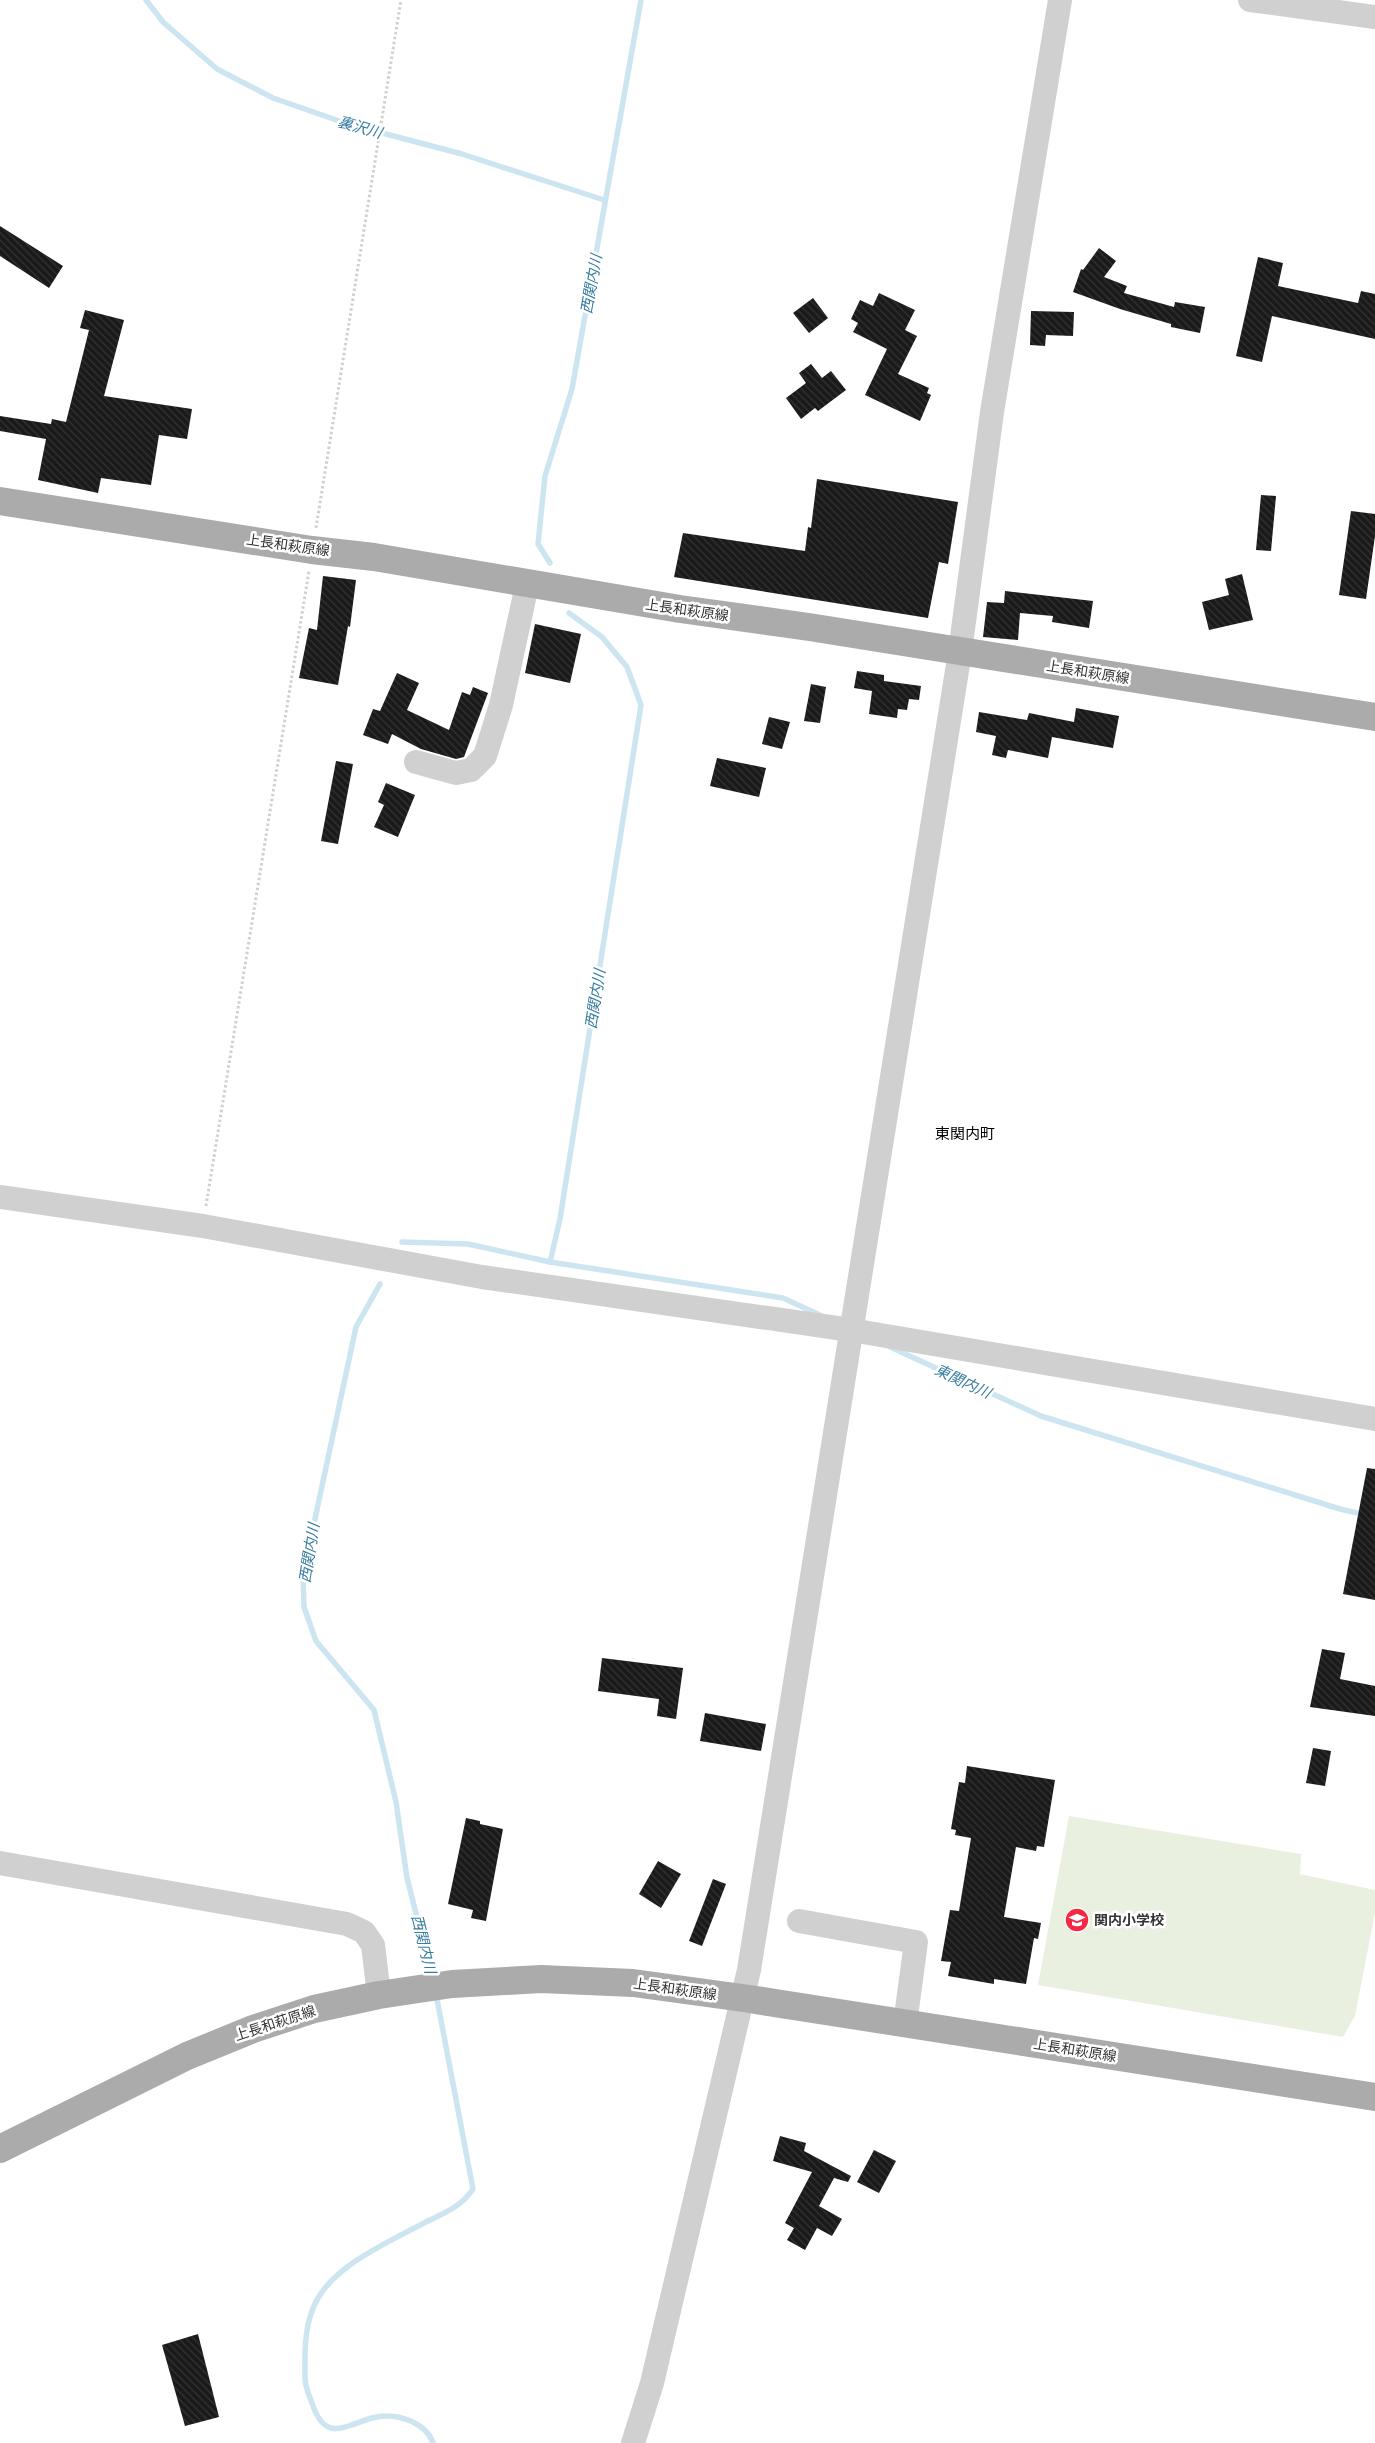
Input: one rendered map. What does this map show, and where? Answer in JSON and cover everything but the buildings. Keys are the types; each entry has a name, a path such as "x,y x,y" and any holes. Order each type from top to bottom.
{"main road":[{"name":"上長和萩原線","path":"0,501 312,550 374,557 527,585 1375,717"},
{"name":"上長和萩原線","path":"0,2149 187,2056 245,2032 314,2010 415,1989 452,1984 541,1979 633,1983 743,1998 1375,2097"}],"street":[{"path":"633,2443 652,2383 743,1998 960,652 992,412 1060,0"},
{"path":"1250,0 1375,17"},
{"path":"416,762 456,773 471,770 485,756 501,705 527,585"},
{"path":"0,1197 203,1226 482,1277 851,1330 1375,1418"},
{"path":"0,1864 347,1924 364,1932 372,1945 379,1995"},
{"path":"799,1921 916,1942 905,2024"}],"path":[{"path":"203,1226 401,0"}],"green space":[{"path":"1069,1816 1301,1854 1300,1874 1375,1890 1375,1913 1355,2016 1343,2037 1038,1985"}],"waterway":[{"name":"裏沢川","path":"146,0 163,22 217,69 273,98 348,124 462,154 604,200"},
{"name":"西関内川","path":"550,563 538,544 545,476 572,389 641,0"},
{"name":"西関内川","path":"550,1262 560,1219 641,705 627,667 602,637 569,613"},
{"name":"東関内川","path":"402,1242 468,1244 550,1262 783,1298 822,1316"},
{"name":"西関内川","path":"380,1284 356,1327 303,1575 304,1607 316,1641 374,1710 396,1802 407,1878 433,1980"},
{"name":"東関内川","path":"890,1347 1041,1416 1340,1509 1375,1517"},
{"name":"西関内川","path":"433,2443 427,2433 419,2426 408,2420 393,2416 372,2418 344,2427 329,2427 317,2415 308,2394 305,2381 305,2362 306,2338 311,2314 318,2298 329,2284 342,2271 375,2249 451,2209 463,2201 473,2189 436,1994"}],"place":[{"name":"関内小学校","path":"1077,1920"}],"district":[{"name":"東関内町","path":"965,1133"}]}
